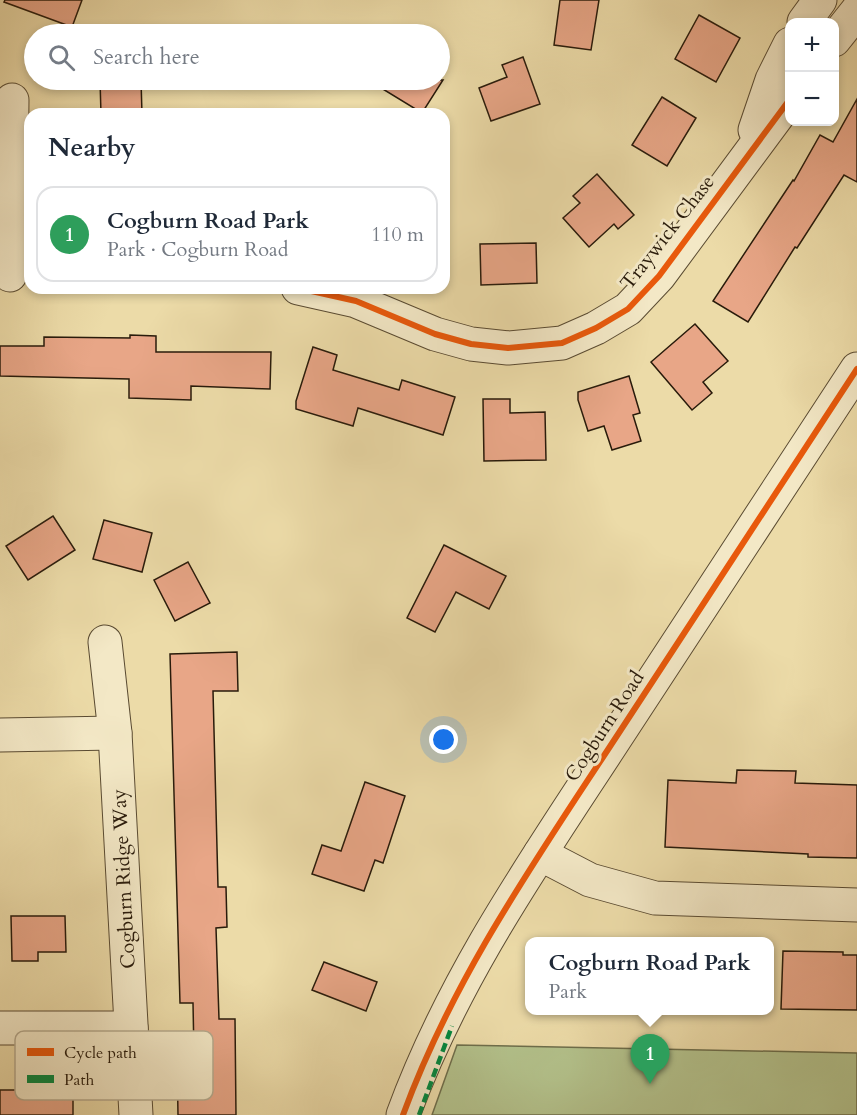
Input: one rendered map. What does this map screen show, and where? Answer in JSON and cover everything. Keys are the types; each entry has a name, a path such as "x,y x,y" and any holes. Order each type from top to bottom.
{"street":[{"path":"807,18 820,0"},
{"path":"839,34 857,11"},
{"name":"Traywick Chase","path":"740,165 753,136 772,80 785,52"},
{"path":"12,100 13,275"},
{"name":"Traywick Chase","path":"325,294 356,301 435,334 471,344 508,348 562,343 596,328 628,309 659,276 785,104"},
{"name":"Cogburn Road","path":"403,1115 417,1076 457,990 514,893 857,369"},
{"name":"Cogburn Ridge Way","path":"105,642 115,733 131,1031"},
{"path":"0,735 115,733"},
{"path":"540,854 590,880 655,898 857,905"},
{"path":"0,1028 131,1028"},
{"name":"Cogburn Ridge Way","path":"135,1100 136,1115"}],"green space":[{"path":"457,1045 857,1053 857,1115 432,1115"}],"building":[{"path":"5,0 82,0 73,24 64,24 4,2"},
{"path":"560,0 599,0 591,50 554,45"},
{"path":"699,15 740,38 716,82 675,59"},
{"path":"523,57 540,104 491,121 479,88 507,77 502,65"},
{"path":"100,90 141,90 142,108 101,108"},
{"path":"384,90 437,90 425,108 414,108"},
{"path":"662,97 696,118 667,166 632,145"},
{"path":"857,99 857,182 844,175 748,322 713,301 794,181 820,135 833,142"},
{"path":"597,174 634,215 618,229 614,224 589,247 563,218 580,203 573,196"},
{"path":"536,243 537,283 481,285 480,244"},
{"path":"695,324 728,361 703,382 712,393 692,410 651,362"},
{"path":"130,335 156,336 156,352 271,352 270,389 191,386 191,400 129,398 129,379 0,376 0,346 44,346 44,337 130,338"},
{"path":"313,347 337,355 333,370 399,390 402,380 455,397 443,435 358,408 353,426 296,409 296,401"},
{"path":"629,376 640,413 633,415 641,441 612,450 604,426 588,431 578,400 578,392"},
{"path":"483,399 510,399 510,413 545,412 546,460 484,461"},
{"path":"53,516 75,550 28,580 6,546"},
{"path":"104,520 152,533 142,572 93,559"},
{"path":"444,545 506,576 489,609 456,592 435,632 407,618"},
{"path":"188,562 210,603 175,621 154,580"},
{"path":"237,652 238,691 213,691 218,887 226,887 227,927 216,928 219,1019 235,1019 236,1115 178,1115 178,1100 213,1100 213,1031 194,1031 193,1003 180,1003 170,654"},
{"path":"737,770 796,771 795,783 857,785 857,858 808,857 808,854 665,847 668,780 736,783"},
{"path":"365,782 405,796 383,863 375,860 364,891 312,874 322,845 341,851"},
{"path":"11,916 65,916 66,952 38,952 38,961 12,961"},
{"path":"783,951 843,952 843,955 857,955 857,1010 781,1009"},
{"path":"324,962 377,982 366,1011 312,990"},
{"path":"0,1090 15,1090 15,1100 73,1100 73,1115 0,1115"}],"marked path":[{"path":"419,1115 452,1026"}],"cycle path":[{"path":"325,294 356,301 435,334 471,344 508,348 562,343 596,328 628,309 659,276 785,106"},
{"path":"403,1115 445,1018 469,971 522,881 857,369"}],"place":[{"name":"Cogburn Road Park","path":"650,1084"}]}
